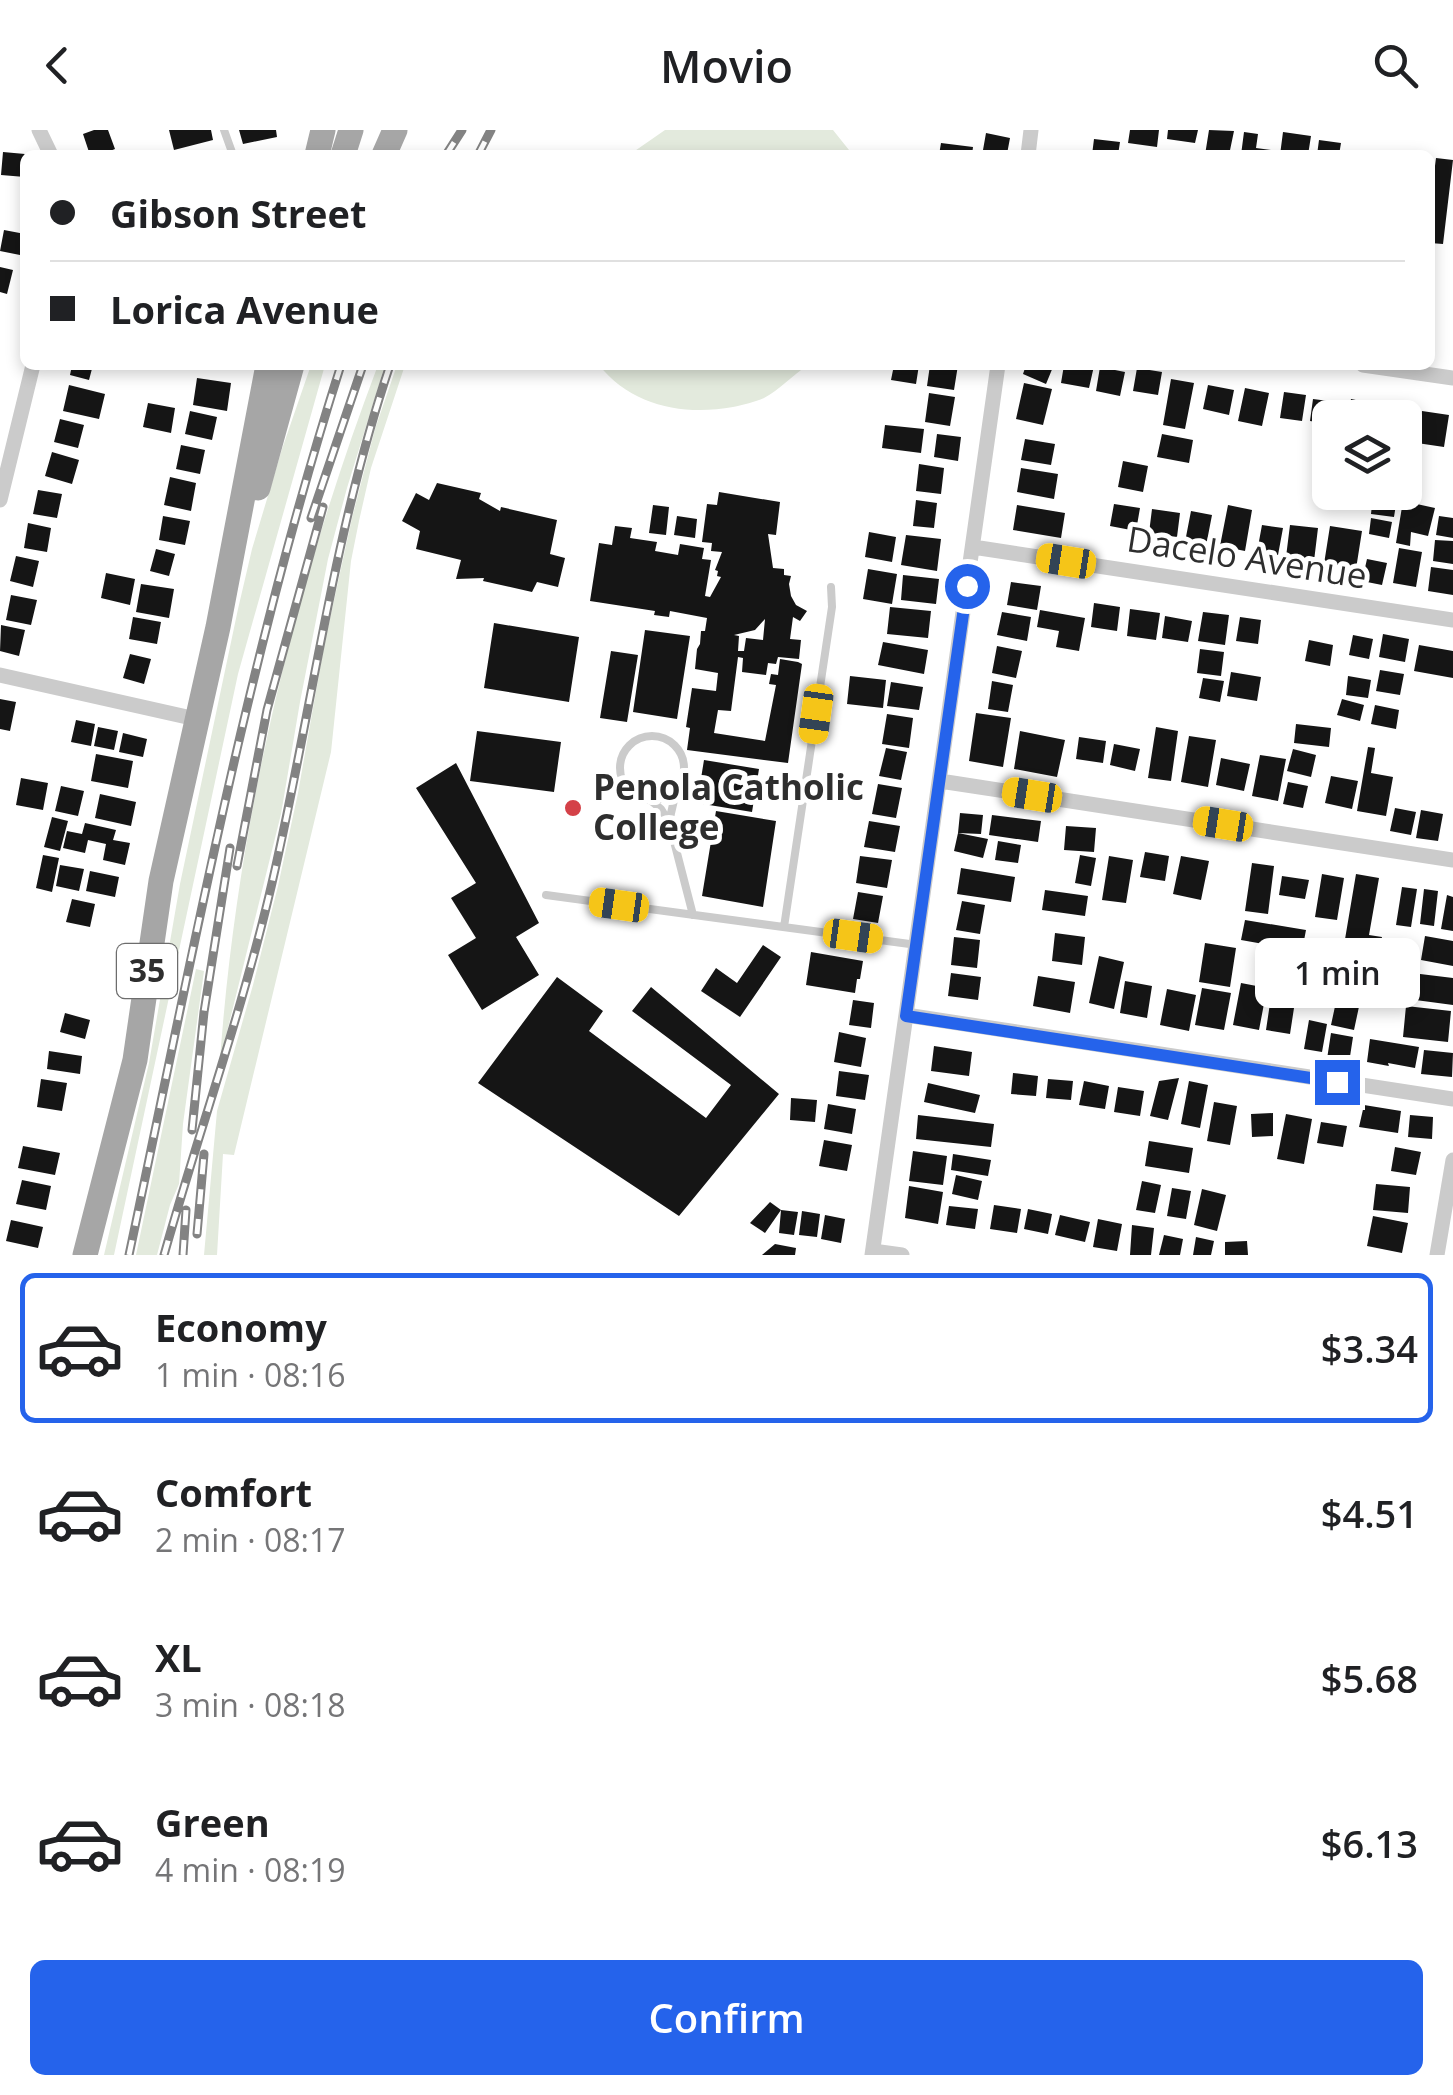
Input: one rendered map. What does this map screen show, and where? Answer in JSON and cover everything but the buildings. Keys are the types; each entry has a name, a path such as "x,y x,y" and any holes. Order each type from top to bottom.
{"main road":[{"path":"324,143 351,130"},
{"name":"35","path":"88,1255 135,1060 161,881 218,627 267,370"},
{"name":"35","path":"218,627 294,370"}],"street":[{"path":"0,500 7,448 31,370"},
{"path":"902,1255 872,1253 997,370"},
{"path":"1398,370 1453,378"},
{"name":"Dacelo Avenue","path":"973,546 1453,620"},
{"path":"0,675 196,719"},
{"path":"940,781 1453,860"},
{"path":"906,1016 1453,1099"},
{"path":"1437,1255 1453,1160"}],"lane":[{"path":"784,926 832,607 830,587"},
{"path":"669,822 684,767 677,748 660,737 640,738 624,752 620,774 631,792 649,799 669,822 693,915"},
{"path":"649,799 662,798 678,786"},
{"path":"546,895 916,944"}],"shaded area":[{"path":"665,130 833,130 849,150 636,150"},
{"path":"309,370 324,370 238,674 114,1255 104,1255 149,1063 180,884 238,609 282,449"},
{"path":"376,370 383,370 328,559 281,814 220,1060 228,971 255,794 296,620"},
{"path":"395,370 403,370 371,468 351,561 331,752 234,1155 223,1154 217,1255 204,1255 217,1111 278,886 324,646 375,429"},
{"path":"604,370 802,370 760,399 733,407 696,410 643,399"},
{"path":"196,969 204,971 183,1124 179,1184 157,1255 136,1255"}],"railway":[{"path":"449,150 462,130"},
{"path":"481,150 491,130"},
{"path":"129,1255 250,696 340,370"},
{"path":"311,518 361,370"},
{"path":"164,1255 260,930 338,558 388,370"},
{"path":"237,866 267,710 323,507"},
{"path":"192,1130 204,1012 230,848"},
{"path":"197,1234 204,1154"},
{"path":"183,1255 186,1210"}],"place":[{"name":"Penola Catholic College","path":"573,808"}],"route":[{"path":"967,586 906,1016 1337,1082"}]}
